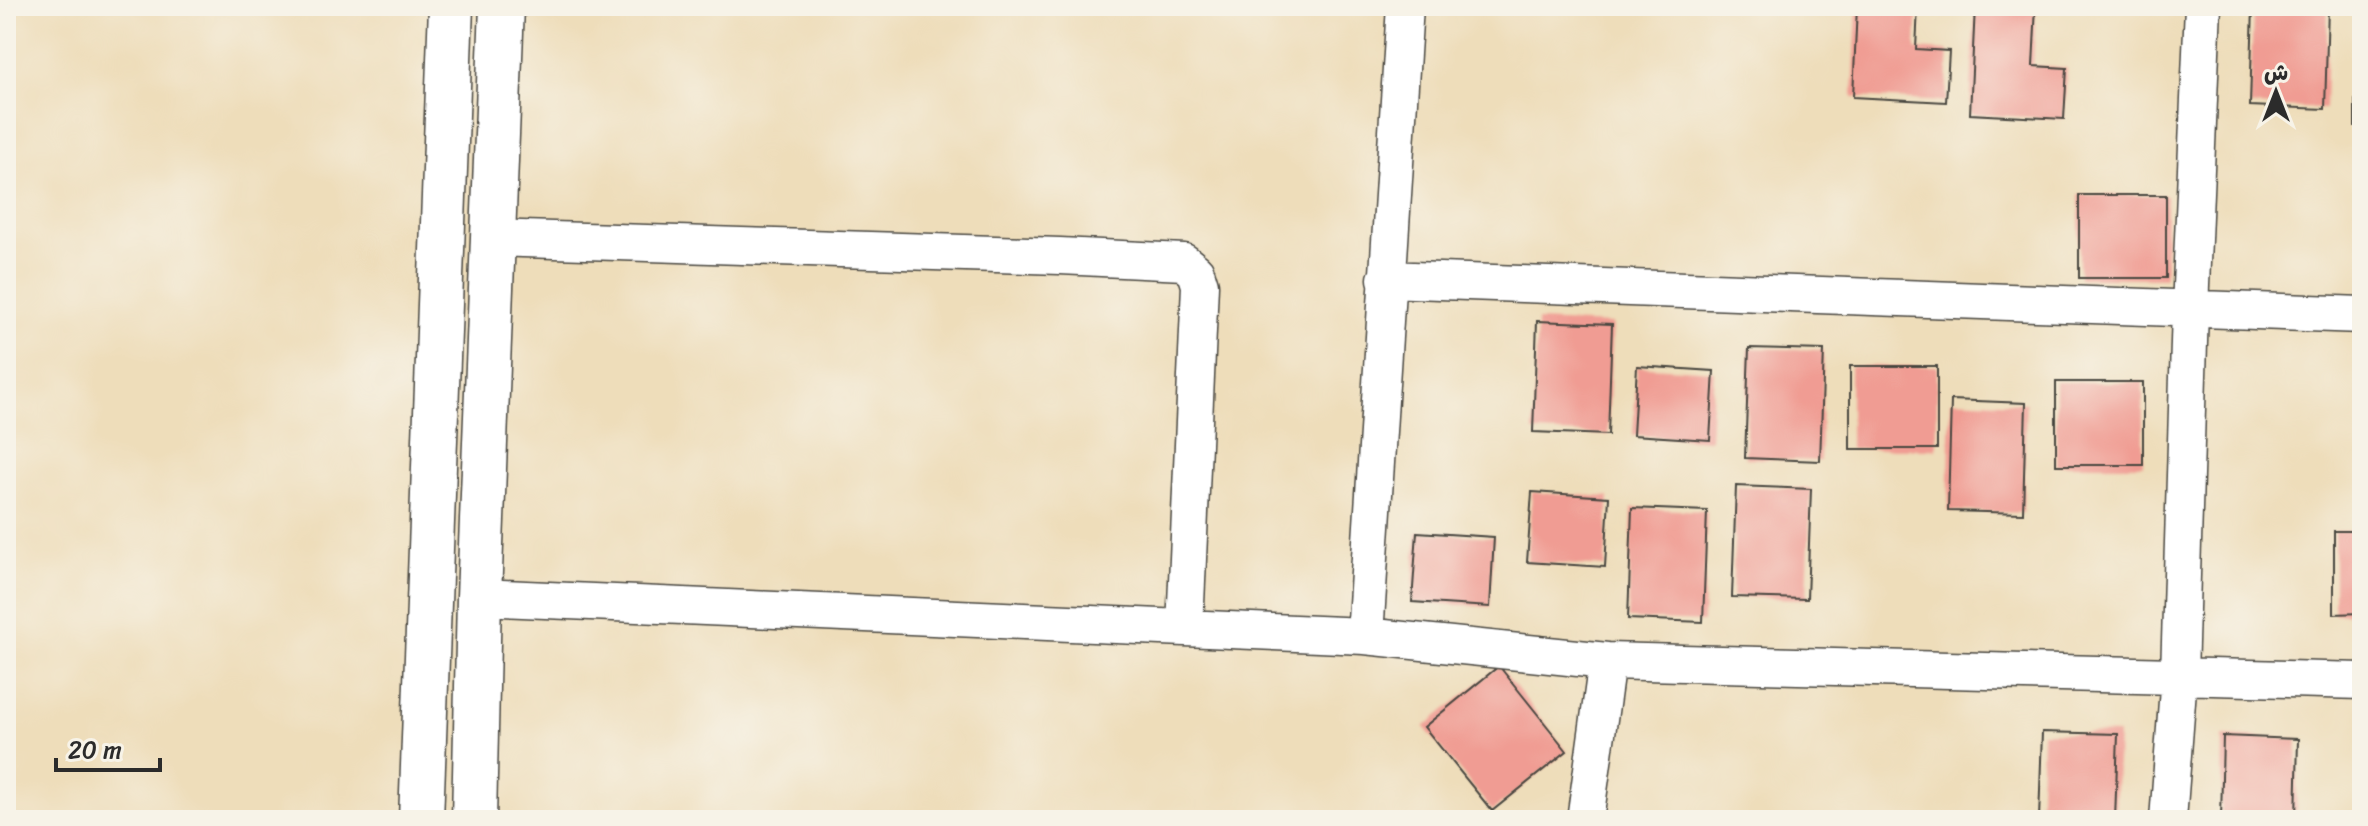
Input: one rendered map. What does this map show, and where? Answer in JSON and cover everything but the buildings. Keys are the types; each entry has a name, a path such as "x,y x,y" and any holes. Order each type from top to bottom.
{"street":[{"path":"421,820 451,6"},
{"path":"474,820 491,238 502,6"},
{"path":"1365,636 1405,6"},
{"path":"2168,820 2179,675 2203,6"},
{"path":"491,238 1184,262 1196,272 1200,285 1185,627"},
{"path":"1386,279 2362,315"},
{"path":"479,597 1365,636 1607,661 2362,681"},
{"path":"1585,820 1607,661"}]}
